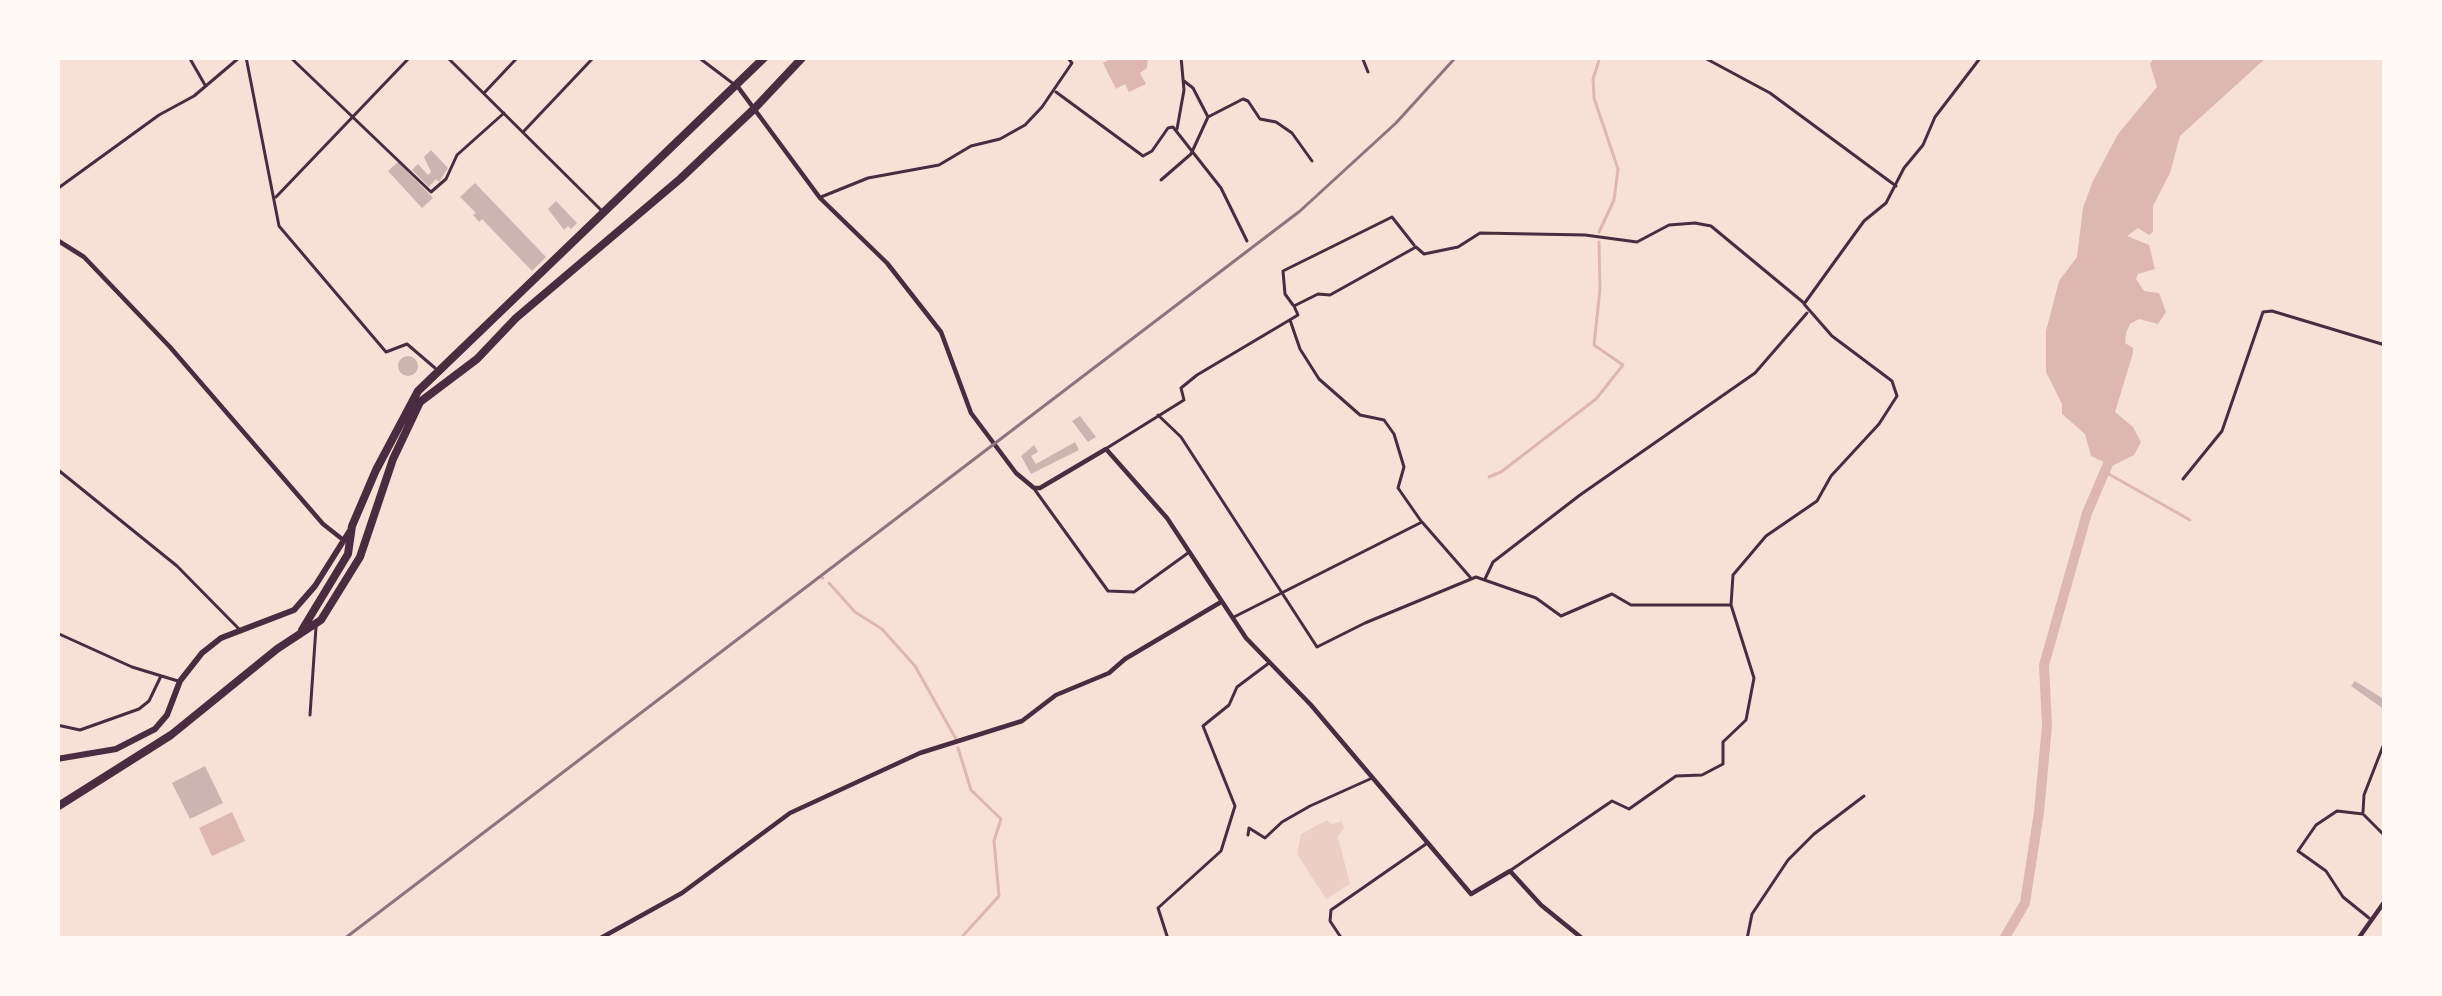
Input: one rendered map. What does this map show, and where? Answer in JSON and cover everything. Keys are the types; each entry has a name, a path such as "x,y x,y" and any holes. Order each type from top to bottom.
{"highway":[{"path":"301,631 348,554 352,526 418,391 765,57"},
{"path":"57,807 171,735 316,622 343,588 359,557 420,402 477,359 516,318 680,179 802,57"}],"main road":[{"path":"57,759 138,741 167,715 180,681 202,653 221,638 294,610 315,586 352,526"}],"street":[{"path":"189,57 206,87"},
{"path":"57,189 243,57 280,226 386,352 407,344 437,369"},
{"path":"290,57 431,192 446,178 457,155 504,113"},
{"path":"274,199 410,57"},
{"path":"447,57 602,212"},
{"path":"483,93 518,57"},
{"path":"523,133 594,57"},
{"path":"698,57 737,87 820,197 887,263 941,332 971,412 985,434 1034,488 1108,591 1134,592 1190,552"},
{"path":"1067,57 1072,63"},
{"path":"820,197 868,178 938,165 970,146 1000,139 1024,124 1072,63 1084,57"},
{"path":"1181,57 1184,81 1177,131 1221,188 1247,242"},
{"path":"1362,57 1369,72"},
{"path":"1703,57 1770,93 1897,187"},
{"path":"1804,304 1864,221 1886,203 1904,168 1923,146 1934,117 1981,57"},
{"path":"1184,81 1193,88 1208,117"},
{"path":"1054,91 1144,156 1168,128 1177,131"},
{"path":"1161,180 1191,154 1208,117 1243,100 1260,119 1276,122 1292,134 1312,161"},
{"path":"1034,488 1054,482 1158,414 1184,400 1180,388 1196,375 1298,316 1285,294 1283,271 1392,217 1424,254 1458,247 1480,233 1637,242 1669,225 1711,226 1804,304 1843,345 1892,382 1897,396 1817,500 1766,536 1733,575 1731,605 1754,678 1746,720 1723,742 1723,764 1702,775 1676,776 1628,808 1612,801 1471,894 1246,638 1167,518 1106,449"},
{"path":"57,240 84,257 170,347 322,524 344,541"},
{"path":"1294,306 1318,294 1330,295 1416,247"},
{"path":"1485,580 1493,562 1597,482 1755,374 1808,311"},
{"path":"2183,479 2222,431 2264,312 2385,345"},
{"path":"1290,320 1300,350 1319,380 1360,415 1384,420 1394,434 1404,466 1398,488 1472,578"},
{"path":"1158,414 1181,437 1317,647 1472,578 1536,598 1561,616 1612,594 1631,605 1731,605"},
{"path":"57,469 177,566 240,630"},
{"path":"1232,617 1422,522"},
{"path":"599,939 682,893 790,813 920,753 1022,721 1056,695 1109,673 1125,658 1223,601"},
{"path":"310,715 316,622"},
{"path":"57,632 132,667 180,681"},
{"path":"1168,939 1158,908 1221,851 1234,806 1202,726 1229,705 1237,687 1271,662"},
{"path":"57,725 80,730 140,709 161,674"},
{"path":"2363,814 2364,795 2385,741"},
{"path":"1248,835 1250,828 1265,838 1310,806 1371,778"},
{"path":"1747,939 1762,894 1788,860 1864,796"},
{"path":"2371,920 2343,897 2326,871 2298,851 2337,811 2363,814 2385,836"},
{"path":"1342,939 1330,921 1331,910 1427,843"},
{"path":"1510,871 1582,939"},
{"path":"2358,939 2385,901"}],"shaded area":[{"path":"1114,57 1148,57 1147,68 1140,73 1146,84 1129,92 1125,84 1116,89 1103,63"},
{"path":"2155,57 2267,57 2180,136 2170,173 2153,206 2153,232 2149,235 2138,228 2127,236 2149,245 2155,269 2136,279 2144,291 2159,293 2166,312 2158,324 2139,319 2126,333 2125,343 2133,353 2115,412 2133,427 2141,442 2134,455 2112,466 2091,456 2085,434 2062,414 2046,372 2046,331 2059,281 2077,257 2083,208 2092,183 2118,134 2157,87 2150,64"},
{"path":"232,812 245,841 212,856 199,828"},
{"path":"1327,820 1332,824 1342,821 1344,828 1338,837 1350,884 1326,899 1297,854 1301,834"}],"building":[{"path":"431,150 448,168 429,187 412,170 418,164 428,175 431,172 424,157"},
{"path":"398,162 433,198 422,208 388,171"},
{"path":"475,183 546,257 532,271 482,219 479,222 460,197"},
{"path":"556,201 577,223 571,229 564,230 548,209"},
{"path":"408,356 418,366 408,376 398,366"},
{"path":"1080,416 1096,437 1088,442 1072,421"},
{"path":"1075,442 1079,450 1031,474 1021,456 1034,445 1038,452 1031,456 1036,464"},
{"path":"2355,681 2385,700 2385,710 2351,686"},
{"path":"205,766 223,803 190,819 172,783"}],"waterway":[{"path":"1599,232 1614,200 1618,169 1594,98 1593,79 1600,57"},
{"path":"1489,477 1596,399 1623,365 1594,345 1599,242"},
{"path":"2004,939 2025,903 2039,812 2047,726 2044,665 2087,513 2111,457"},
{"path":"2107,473 2190,520"},
{"path":"829,583 855,612 882,629 915,666 956,739"},
{"path":"958,748 971,790 1001,819 994,841 999,896 960,939"}],"railway":[{"path":"344,939 1300,211 1396,123 1456,57"}]}
